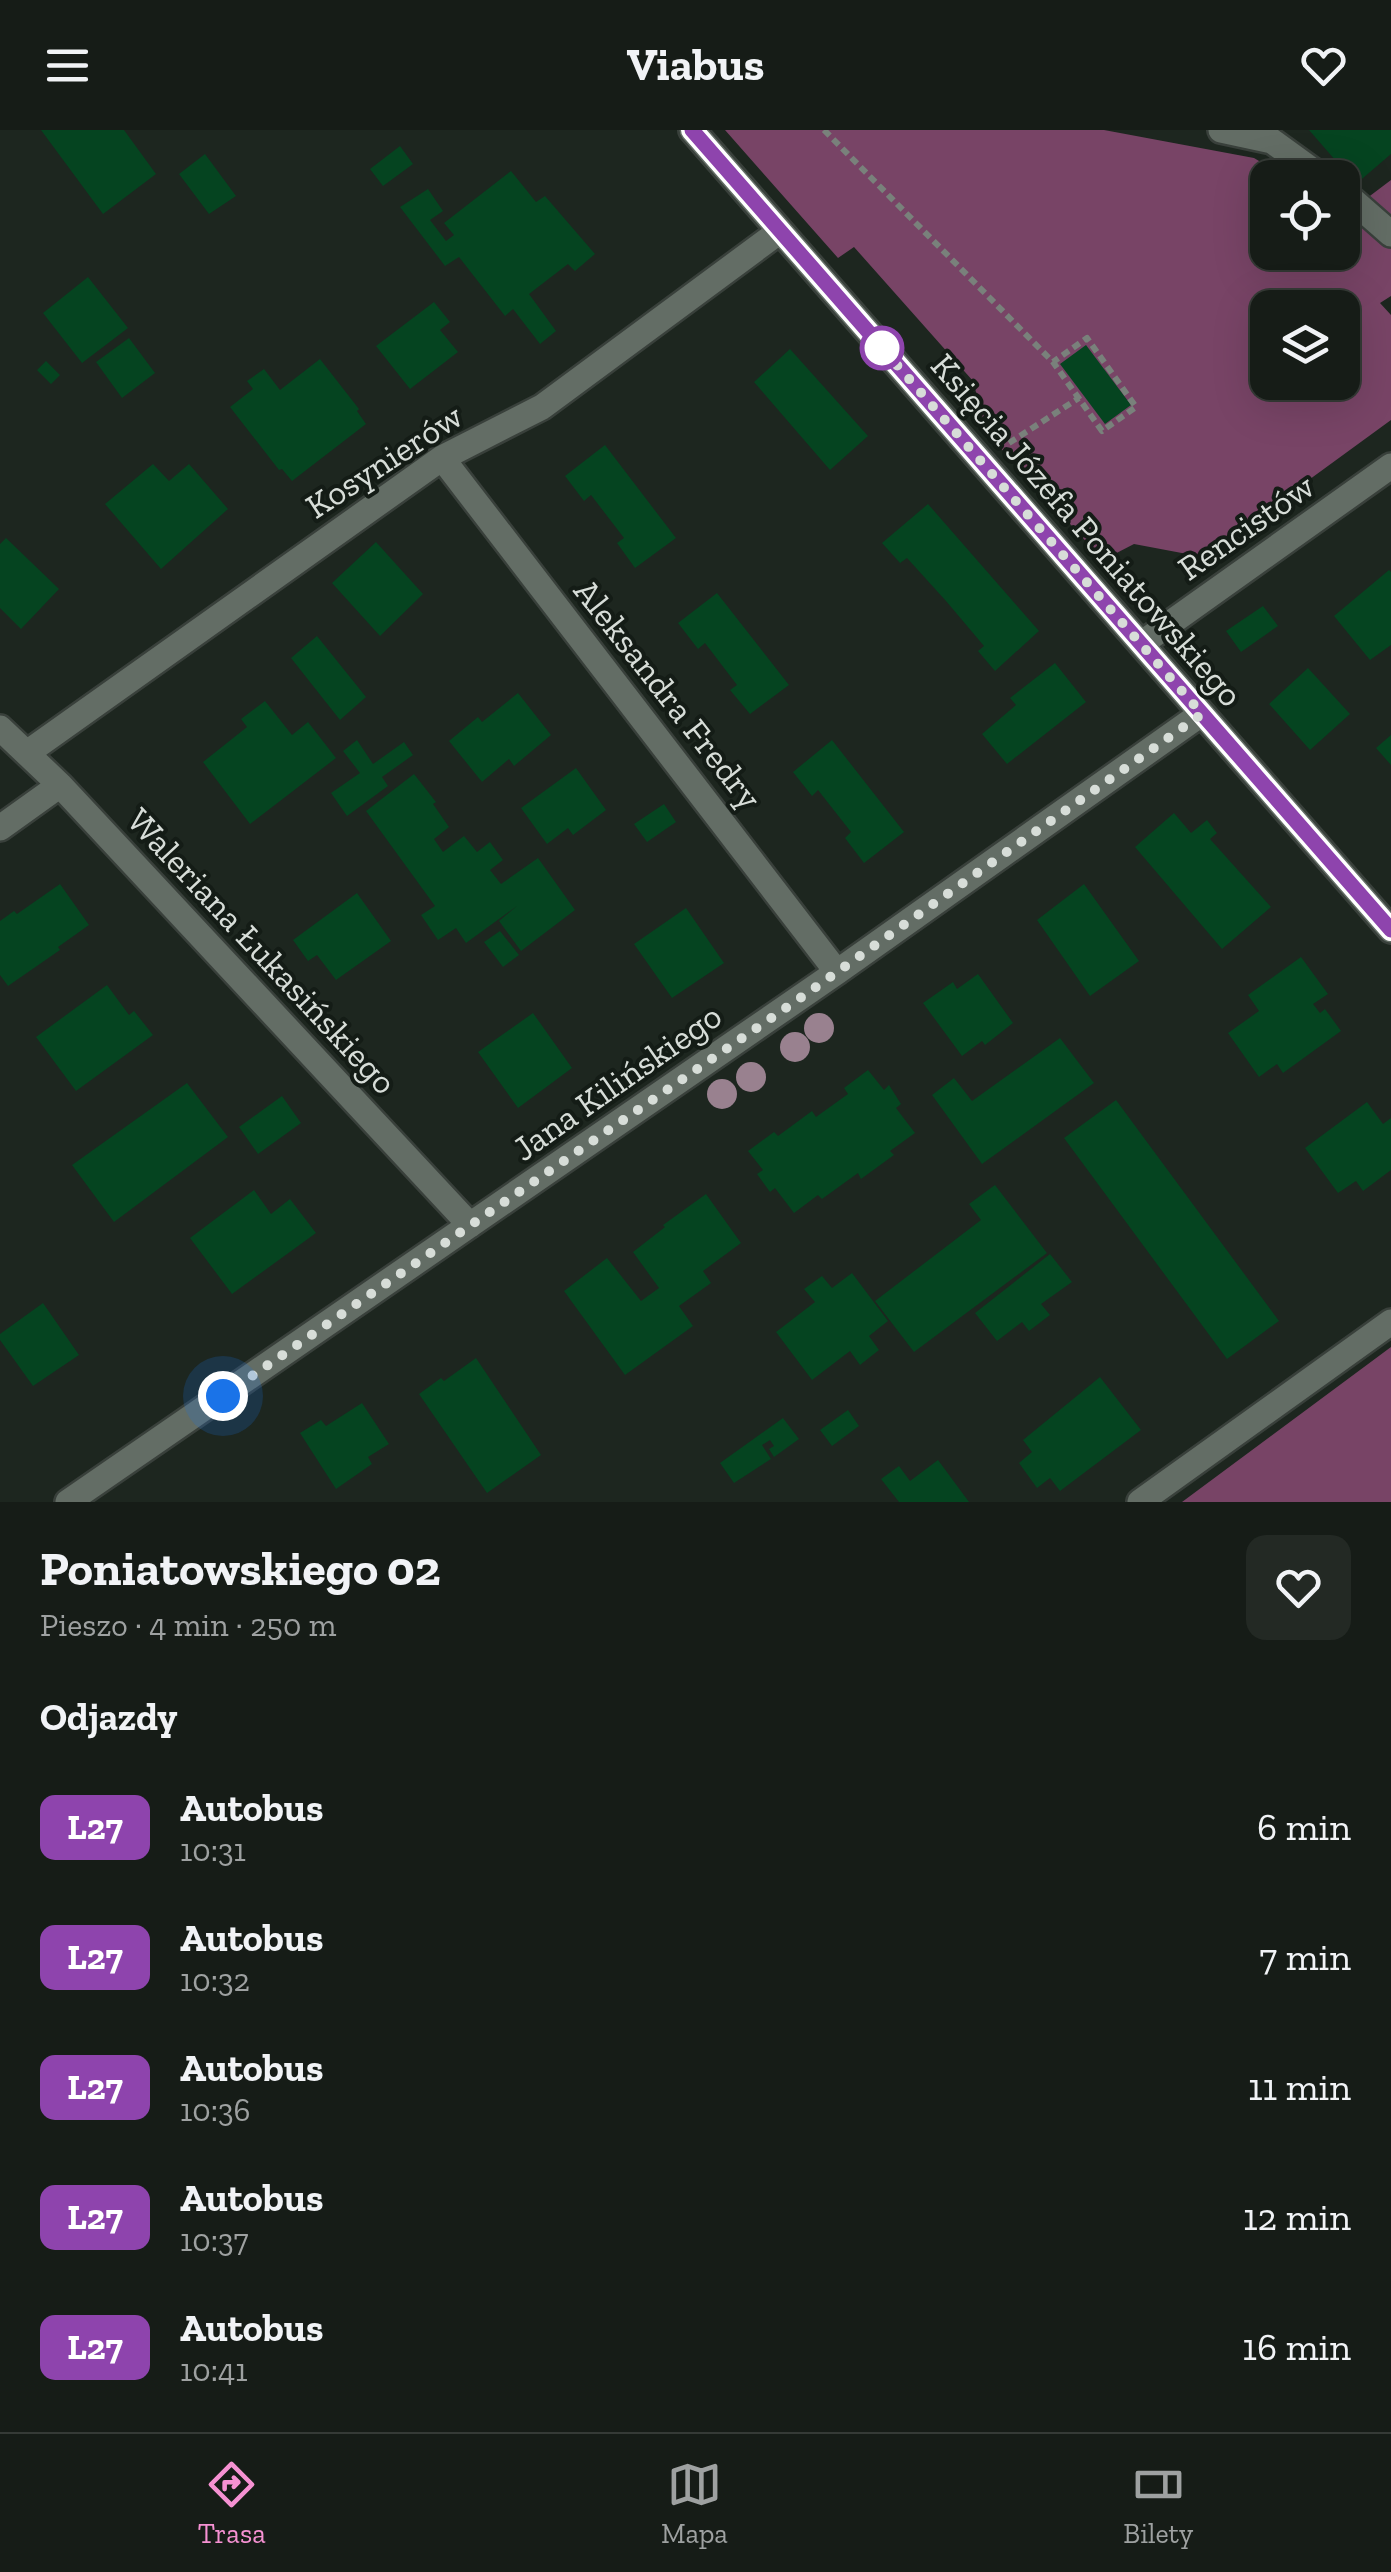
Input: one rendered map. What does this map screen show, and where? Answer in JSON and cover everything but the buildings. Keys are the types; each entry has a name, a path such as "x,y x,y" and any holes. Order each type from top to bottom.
{"street":[{"name":"Księcia Józefa Poniatowskiego","path":"692,130 1391,930"},
{"path":"1233,131 1272,141 1298,160"},
{"path":"1360,207 1391,234"},
{"name":"Kosynierów","path":"27,753 442,458 542,407 780,231"},
{"name":"Aleksandra Fredry","path":"442,458 838,972"},
{"name":"Rencistów","path":"1141,644 1391,466"},
{"name":"Jana Kilińskiego","path":"68,1502 838,972 1202,714"},
{"name":"Waleriana Łukasińskiego","path":"0,728 60,784 470,1225"},
{"path":"0,828 60,784"},
{"path":"1140,1502 1391,1322"}],"path":[{"path":"824,130 1053,362 1102,431 1136,407 1087,338 1053,362"},
{"path":"997,430 1010,444 1078,398"}],"shaded area":[{"path":"725,130 1104,130 1254,158 1257,160 1250,160 1250,270 1360,270 1360,203 1391,180 1391,296 1380,303 1391,315 1391,420 1203,557 1134,544 1103,560 987,433 973,381 854,247 838,258"},
{"path":"1391,1347 1391,1502 1182,1502"}],"bus line":[{"name":"L27","path":"692,130 1391,930"}],"route":[{"path":"223,1396 806,994 1202,714 882,348"}]}
